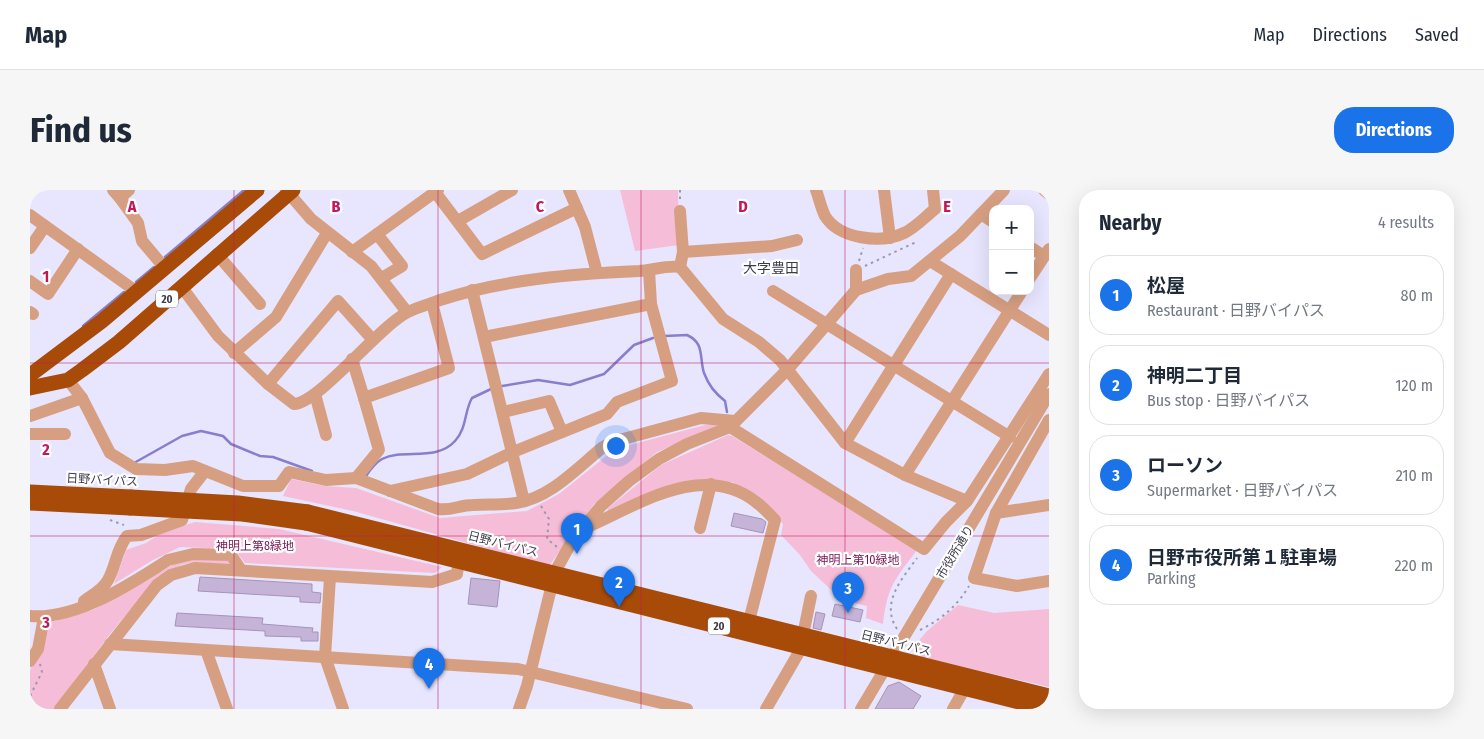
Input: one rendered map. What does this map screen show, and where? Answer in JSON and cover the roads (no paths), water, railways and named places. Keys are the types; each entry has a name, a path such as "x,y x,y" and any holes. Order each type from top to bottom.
{"highway":[{"name":"20","path":"31,376 137,292 164,267 257,190"},
{"name":"20","path":"31,376 68,380 119,342 290,191"},
{"name":"日野バイパス","path":"30,492 236,514 307,517 888,663 1049,696"},
{"name":"日野バイパス","path":"30,502 130,502"},
{"name":"日野バイパス","path":"307,517 459,560 554,578 749,621 803,641"},
{"name":"日野バイパス","path":"888,663 965,688 1047,709"}],"street":[{"path":"458,221 512,190"},
{"path":"568,190 577,208 597,273"},
{"path":"816,190 826,217 839,229 866,240 890,238 904,233 917,224 934,209 933,190"},
{"path":"884,190 890,238"},
{"path":"519,709 554,578 564,553 580,530 614,493 659,459 732,424 788,369 856,290 888,279 911,276 960,236 1004,190"},
{"path":"1044,190 1049,194"},
{"path":"290,191 311,219 372,266 407,312"},
{"path":"352,252 437,191 482,254 577,208"},
{"path":"121,193 136,219 142,241 164,267"},
{"path":"680,211 683,252 680,267"},
{"path":"981,214 989,219"},
{"path":"30,215 137,292"},
{"path":"30,248 45,226"},
{"path":"234,353 276,317 327,233"},
{"path":"377,234 402,266 382,278"},
{"path":"683,252 772,246 798,240"},
{"path":"1034,248 1047,253 1034,272"},
{"path":"30,281 48,294 78,249"},
{"path":"217,254 260,304"},
{"path":"930,262 1049,335"},
{"path":"181,286 218,336 234,353 268,384 294,404 303,404 373,340 407,312 472,290 566,274 680,267"},
{"path":"680,267 723,319 759,342 788,369 845,443 905,475 968,502"},
{"path":"389,491 467,474 513,452 607,414 617,402 672,381 651,304 649,270"},
{"path":"856,270 856,290"},
{"path":"845,443 951,274"},
{"path":"472,290 513,452 530,499"},
{"path":"773,291 1010,437"},
{"path":"905,475 1020,295"},
{"path":"268,384 338,301 373,340"},
{"path":"364,398 449,368 432,303"},
{"path":"484,337 651,304"},
{"path":"352,359 379,450 356,478"},
{"path":"68,380 82,398 110,453 136,469 165,470 193,466 242,486 279,486 289,472 326,480 356,478 389,491 449,510 470,505 530,499 552,489 603,447 612,442 701,418 732,424 924,549 946,522 968,502 1049,374"},
{"path":"315,394 326,435"},
{"name":"市役所通り","path":"861,709 1049,394"},
{"path":"30,416 82,398"},
{"path":"503,412 549,401 562,432"},
{"path":"1049,420 996,513 974,578 1018,586 1049,581"},
{"path":"30,434 65,434"},
{"path":"76,607 100,590 108,581 119,546 127,536 141,535 182,520 191,489 204,470"},
{"path":"580,530 684,486 711,484 730,488 755,501 775,520 749,621"},
{"path":"700,528 711,484"},
{"path":"996,513 1049,505"},
{"path":"30,616 44,617 103,599 168,560 180,556 192,554 231,555 240,570"},
{"path":"60,709 152,590 170,575 195,568 432,582 456,574 459,560"},
{"path":"330,577 325,657 344,709"},
{"path":"766,709 803,641 811,596"},
{"path":"30,661 38,649 44,617"},
{"path":"110,644 530,670 687,709"},
{"path":"206,650 227,709"},
{"path":"94,664 110,709"},
{"path":"953,709 965,688"}],"waterway":[{"path":"165,257 244,190"},
{"path":"136,282 154,267"},
{"path":"83,326 124,292"},
{"path":"665,336 687,335 697,342 706,378 713,389 725,401 727,412"},
{"path":"502,386 538,380 570,385 604,374 634,345 653,338"},
{"path":"366,476 377,462 382,459 400,454 429,453 447,447 455,441 462,431 472,398 491,389"},
{"path":"134,463 182,436 201,431 223,436 231,444 260,456 273,457 312,471"}],"place":[{"name":"松屋","path":"577,554"},
{"name":"神明二丁目","path":"619,607"},
{"name":"ローソン","path":"848,613"},
{"name":"日野市役所第１駐車場","path":"429,689"}],"district":[{"name":"大字豊田","path":"771,268"}],"park label":[{"name":"神明上第8緑地","path":"255,546"},
{"name":"神明上第10緑地","path":"858,560"}]}
